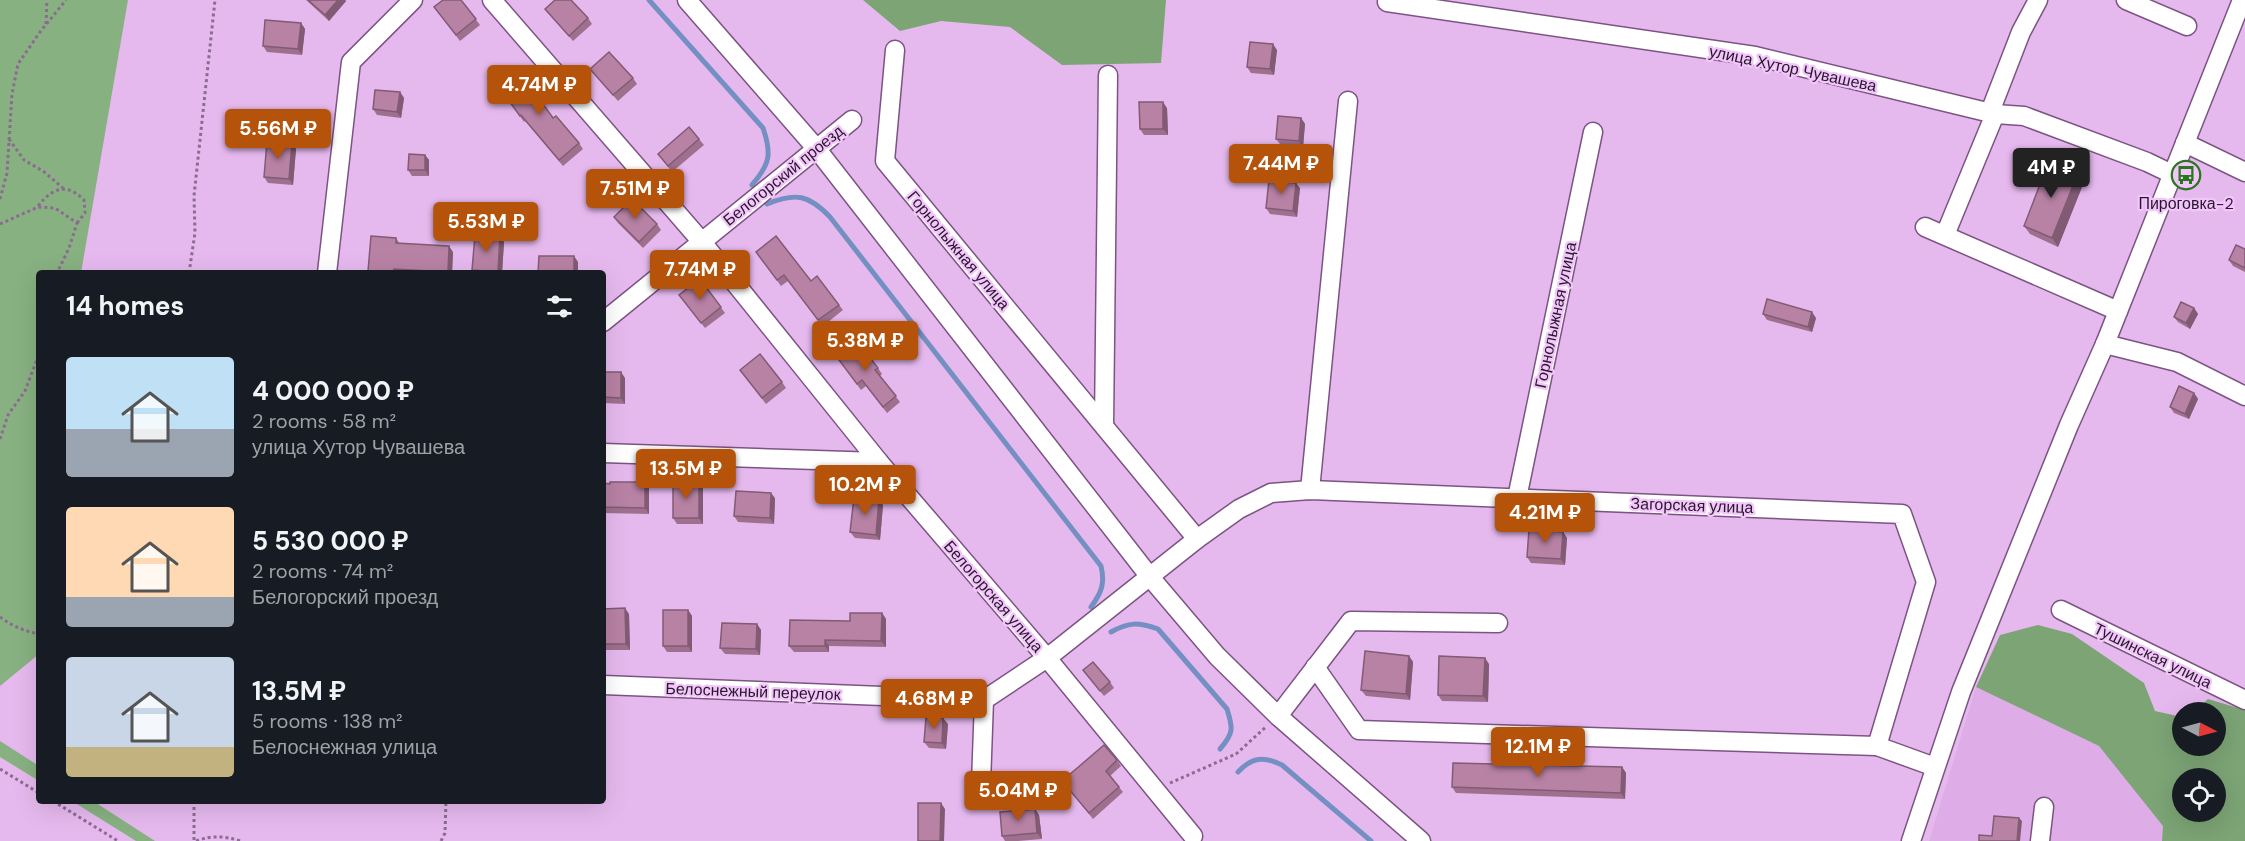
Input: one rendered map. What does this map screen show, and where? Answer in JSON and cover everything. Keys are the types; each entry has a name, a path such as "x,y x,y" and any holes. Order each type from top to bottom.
{"street":[{"path":"327,270 351,62 413,0"},
{"name":"Белогорская улица","path":"492,0 702,242 879,462 1047,658 1193,836"},
{"path":"687,0 816,147 1150,577 1217,656 1278,716 1421,841"},
{"path":"1945,235 2021,32 2038,0"},
{"path":"2126,0 2187,26"},
{"path":"1911,841 1960,692 2069,425 2105,344 2242,0"},
{"name":"улица Хутор Чувашева","path":"1387,2 1755,56 1992,113 2024,116 2147,162 2172,174"},
{"name":"Горнолыжная улица","path":"895,50 885,160 1197,539"},
{"path":"1104,426 1108,75"},
{"path":"1310,490 1348,101"},
{"name":"Белогорский проезд","path":"606,320 852,120"},
{"name":"Горнолыжная улица","path":"1517,498 1593,132"},
{"path":"2185,143 2245,172"},
{"path":"1925,227 2118,311"},
{"path":"2105,344 2177,362 2245,396"},
{"path":"606,453 879,462"},
{"name":"Загорская улица","path":"1150,577 1239,508 1271,493 1310,490 1902,514 1926,582 1877,746"},
{"path":"981,784 984,700 1047,658 1150,577"},
{"name":"Тушинская улица","path":"2061,610 2245,700"},
{"path":"1278,716 1351,621 1498,623"},
{"path":"1315,667 1359,730 1877,746 1935,767"},
{"name":"Белоснежный переулок","path":"606,686 984,700"},
{"path":"2040,841 2044,807"}],"path":[{"path":"46,24 47,0"},
{"path":"0,199 7,173 12,94 18,64 66,0"},
{"path":"189,270 195,233 194,196 215,0"},
{"path":"9,139 24,160 43,171 64,189"},
{"path":"0,224 38,207 58,189 77,193 84,200 85,213 77,223 58,270"},
{"path":"38,207 55,207 77,223"},
{"path":"0,439 8,415 25,391 36,362"},
{"path":"0,617 10,624 36,633"},
{"path":"1150,784 1173,783 1236,754 1278,716"},
{"path":"0,769 36,791"},
{"path":"58,804 118,841"},
{"path":"194,804 195,841 212,835 241,841"},
{"path":"441,841 445,833 446,804"}],"shaded area":[{"path":"1976,687 2099,746 2163,826 2162,841 1929,841"}],"green space":[{"path":"0,0 128,0 82,270 36,270 36,656 0,686"},
{"path":"863,0 1166,0 1161,63 1062,65 1010,27 941,21 900,31"},
{"path":"2038,625 2072,634 2144,683 2155,711 2172,715 2172,756 2226,756 2226,704 2245,710 2245,841 2162,841 2163,826 2099,746 1976,687 2000,635"},
{"path":"0,741 36,764 36,779 0,757"},
{"path":"77,804 98,804 155,841 136,841"}],"building":[{"path":"308,0 338,0 325,15"},
{"path":"443,0 461,0 476,19 456,35 434,7"},
{"path":"555,0 571,0 588,18 569,36 545,9"},
{"path":"265,20 301,23 298,49 263,46"},
{"path":"1250,42 1273,44 1270,69 1247,67"},
{"path":"609,52 633,78 613,95 590,69"},
{"path":"520,72 553,118 556,116 579,143 559,160 520,116 499,87"},
{"path":"375,90 400,92 397,112 373,109"},
{"path":"1139,102 1163,102 1163,129 1140,129"},
{"path":"1278,116 1301,118 1299,141 1276,139"},
{"path":"689,127 699,139 668,166 658,154"},
{"path":"267,141 292,143 289,179 264,177"},
{"path":"409,154 425,155 425,170 408,170"},
{"path":"2049,161 2078,173 2052,238 2024,226"},
{"path":"1269,180 1296,183 1293,211 1266,208"},
{"path":"632,199 657,224 639,242 614,217"},
{"path":"475,235 500,236 498,270 472,270"},
{"path":"371,236 396,238 396,243 449,246 448,270 368,270"},
{"path":"776,236 811,281 817,276 839,305 818,320 784,275 777,280 756,252"},
{"path":"2236,245 2245,249 2245,268 2229,260"},
{"path":"539,256 574,256 574,270 538,270"},
{"path":"700,279 721,307 701,323 679,295"},
{"path":"1767,299 1812,312 1808,327 1763,314"},
{"path":"2181,302 2194,308 2186,323 2174,317"},
{"path":"856,340 878,368 875,370 896,396 883,407 862,380 857,384 836,356"},
{"path":"760,354 782,382 762,398 740,370"},
{"path":"606,372 621,372 621,398 606,397"},
{"path":"2179,386 2194,393 2185,414 2170,407"},
{"path":"610,482 645,482 645,508 606,507 606,483 610,484"},
{"path":"673,482 699,482 699,518 673,518"},
{"path":"736,491 771,493 770,518 734,516"},
{"path":"854,497 879,499 876,535 850,532"},
{"path":"1529,529 1563,532 1561,559 1527,557"},
{"path":"625,608 626,644 606,644 606,609"},
{"path":"663,610 688,610 688,646 663,646"},
{"path":"850,613 882,613 881,641 825,640 825,646 789,646 790,620 850,621"},
{"path":"722,623 757,624 756,649 720,648"},
{"path":"1365,651 1409,656 1406,694 1361,690"},
{"path":"1439,656 1485,658 1483,696 1438,695"},
{"path":"1093,662 1110,682 1100,691 1083,670"},
{"path":"926,718 943,718 942,743 924,742"},
{"path":"1104,745 1117,760 1106,771 1119,787 1089,813 1062,781"},
{"path":"1453,763 1622,767 1621,793 1452,787"},
{"path":"918,803 941,803 940,841 918,841"},
{"path":"1035,809 1037,833 1002,836 1000,812"},
{"path":"1994,816 2019,818 2017,841 1979,841 1979,835 1992,836"}],"waterway":[{"path":"649,0 763,128 768,145 768,158 763,171 752,185"},
{"path":"767,204 786,198 802,198 815,204 830,217 1101,566 1102,587 1091,607"},
{"path":"1111,632 1134,624 1158,629 1227,709 1231,730 1228,739 1220,749"},
{"path":"1238,772 1248,763 1264,759 1282,765 1371,841"}],"place":[{"name":"Пироговка-2","path":"2186,175"}]}
